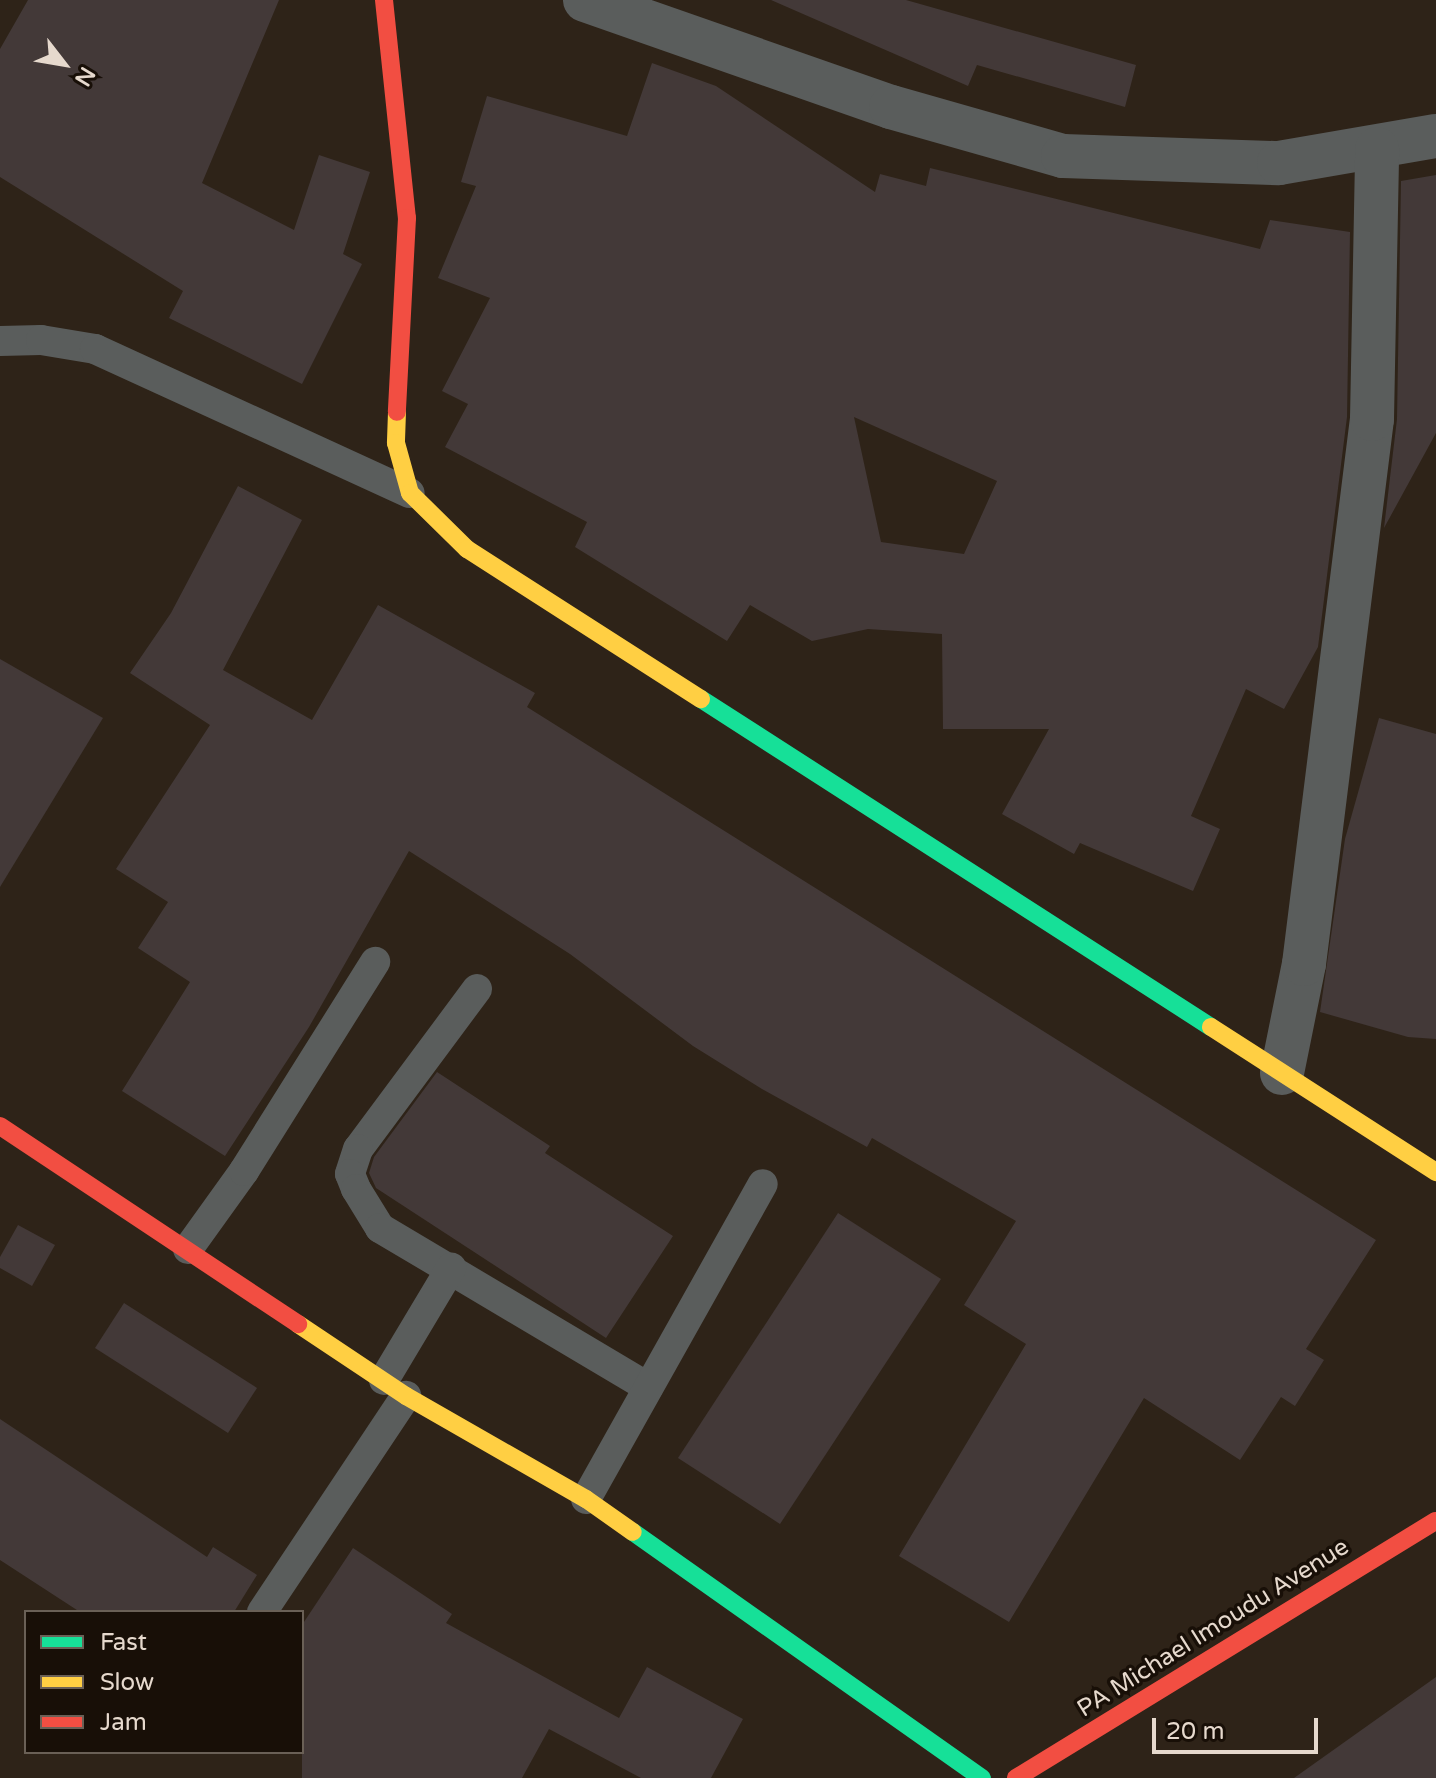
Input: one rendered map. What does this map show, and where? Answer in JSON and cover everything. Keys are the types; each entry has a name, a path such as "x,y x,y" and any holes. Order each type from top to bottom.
{"street":[{"path":"384,0 407,218 396,443 410,493 467,549 1436,1172"},
{"path":"585,0 891,107 1063,156 1279,163 1377,149 1436,136"},
{"path":"1282,1073 1304,964 1372,419 1377,149"},
{"path":"1,1129 188,1249 395,1388 586,1499 982,1778"},
{"name":"PA Michael Imoudu Avenue","path":"1016,1778 1436,1521"}],"lane":[{"path":"0,341 41,340 95,349 410,493"},
{"path":"188,1249 244,1171 375,962"},
{"path":"477,989 358,1149 350,1174 380,1228 648,1387"},
{"path":"586,1499 763,1184"},
{"path":"263,1610 395,1388 451,1268"}],"building":[{"path":"28,0 279,0 202,183 294,230 319,155 370,172 343,254 362,264 302,384 169,318 183,291 0,177 0,49"},
{"path":"771,0 906,0 1136,65 1125,107 977,65 968,86"},
{"path":"652,63 716,86 875,192 880,174 926,186 930,168 1260,249 1270,220 1350,232 1347,417 1318,647 1284,709 1246,689 1191,816 1220,829 1193,891 1080,843 1074,854 1002,814 1049,729 943,729 942,634 868,629 812,641 750,605 727,641 575,547 587,522 445,447 468,404 442,391 490,298 438,278 476,186 461,182 487,96 627,136","holes":["854,417 997,481 964,554 881,542"]},
{"path":"1436,175 1436,433 1384,528 1397,419 1401,181"},
{"path":"238,486 302,520 223,670 312,720 378,605 535,693 527,707 1376,1240 1306,1349 1324,1360 1295,1406 1281,1397 1240,1460 1144,1398 1009,1622 899,1556 1026,1344 964,1305 1016,1221 872,1138 867,1147 762,1089 693,1046 570,954 409,851 309,1027 225,1156 122,1091 190,982 138,948 168,902 116,869 210,725 130,673 171,613"},
{"path":"0,659 103,718 0,887"},
{"path":"1379,718 1436,734 1436,1039 1408,1037 1320,1012 1345,839"},
{"path":"437,1072 550,1146 545,1153 673,1236 606,1338 376,1188 369,1173 374,1157"},
{"path":"838,1213 941,1279 780,1524 678,1458"},
{"path":"18,1225 55,1245 32,1286 0,1268 0,1257"},
{"path":"124,1303 257,1388 228,1433 95,1348"},
{"path":"0,1419 207,1557 213,1547 257,1575 235,1610 77,1610 0,1560"},
{"path":"353,1548 452,1614 446,1623 619,1718 647,1667 743,1719 711,1778 641,1778 549,1729 522,1778 302,1778 304,1622"},
{"path":"1436,1677 1436,1778 1294,1778"}],"traffic: fast":[{"path":"701,699 1211,1027"},
{"path":"633,1532 982,1778"}],"traffic: slow":[{"path":"397,412 396,443 410,493 467,549 701,699"},
{"path":"1211,1027 1436,1172"},
{"path":"298,1324 406,1396 586,1499 633,1532"}],"traffic: jam":[{"path":"384,0 407,218 397,412"},
{"path":"0,1126 298,1324"},
{"path":"1016,1778 1436,1521"}]}
